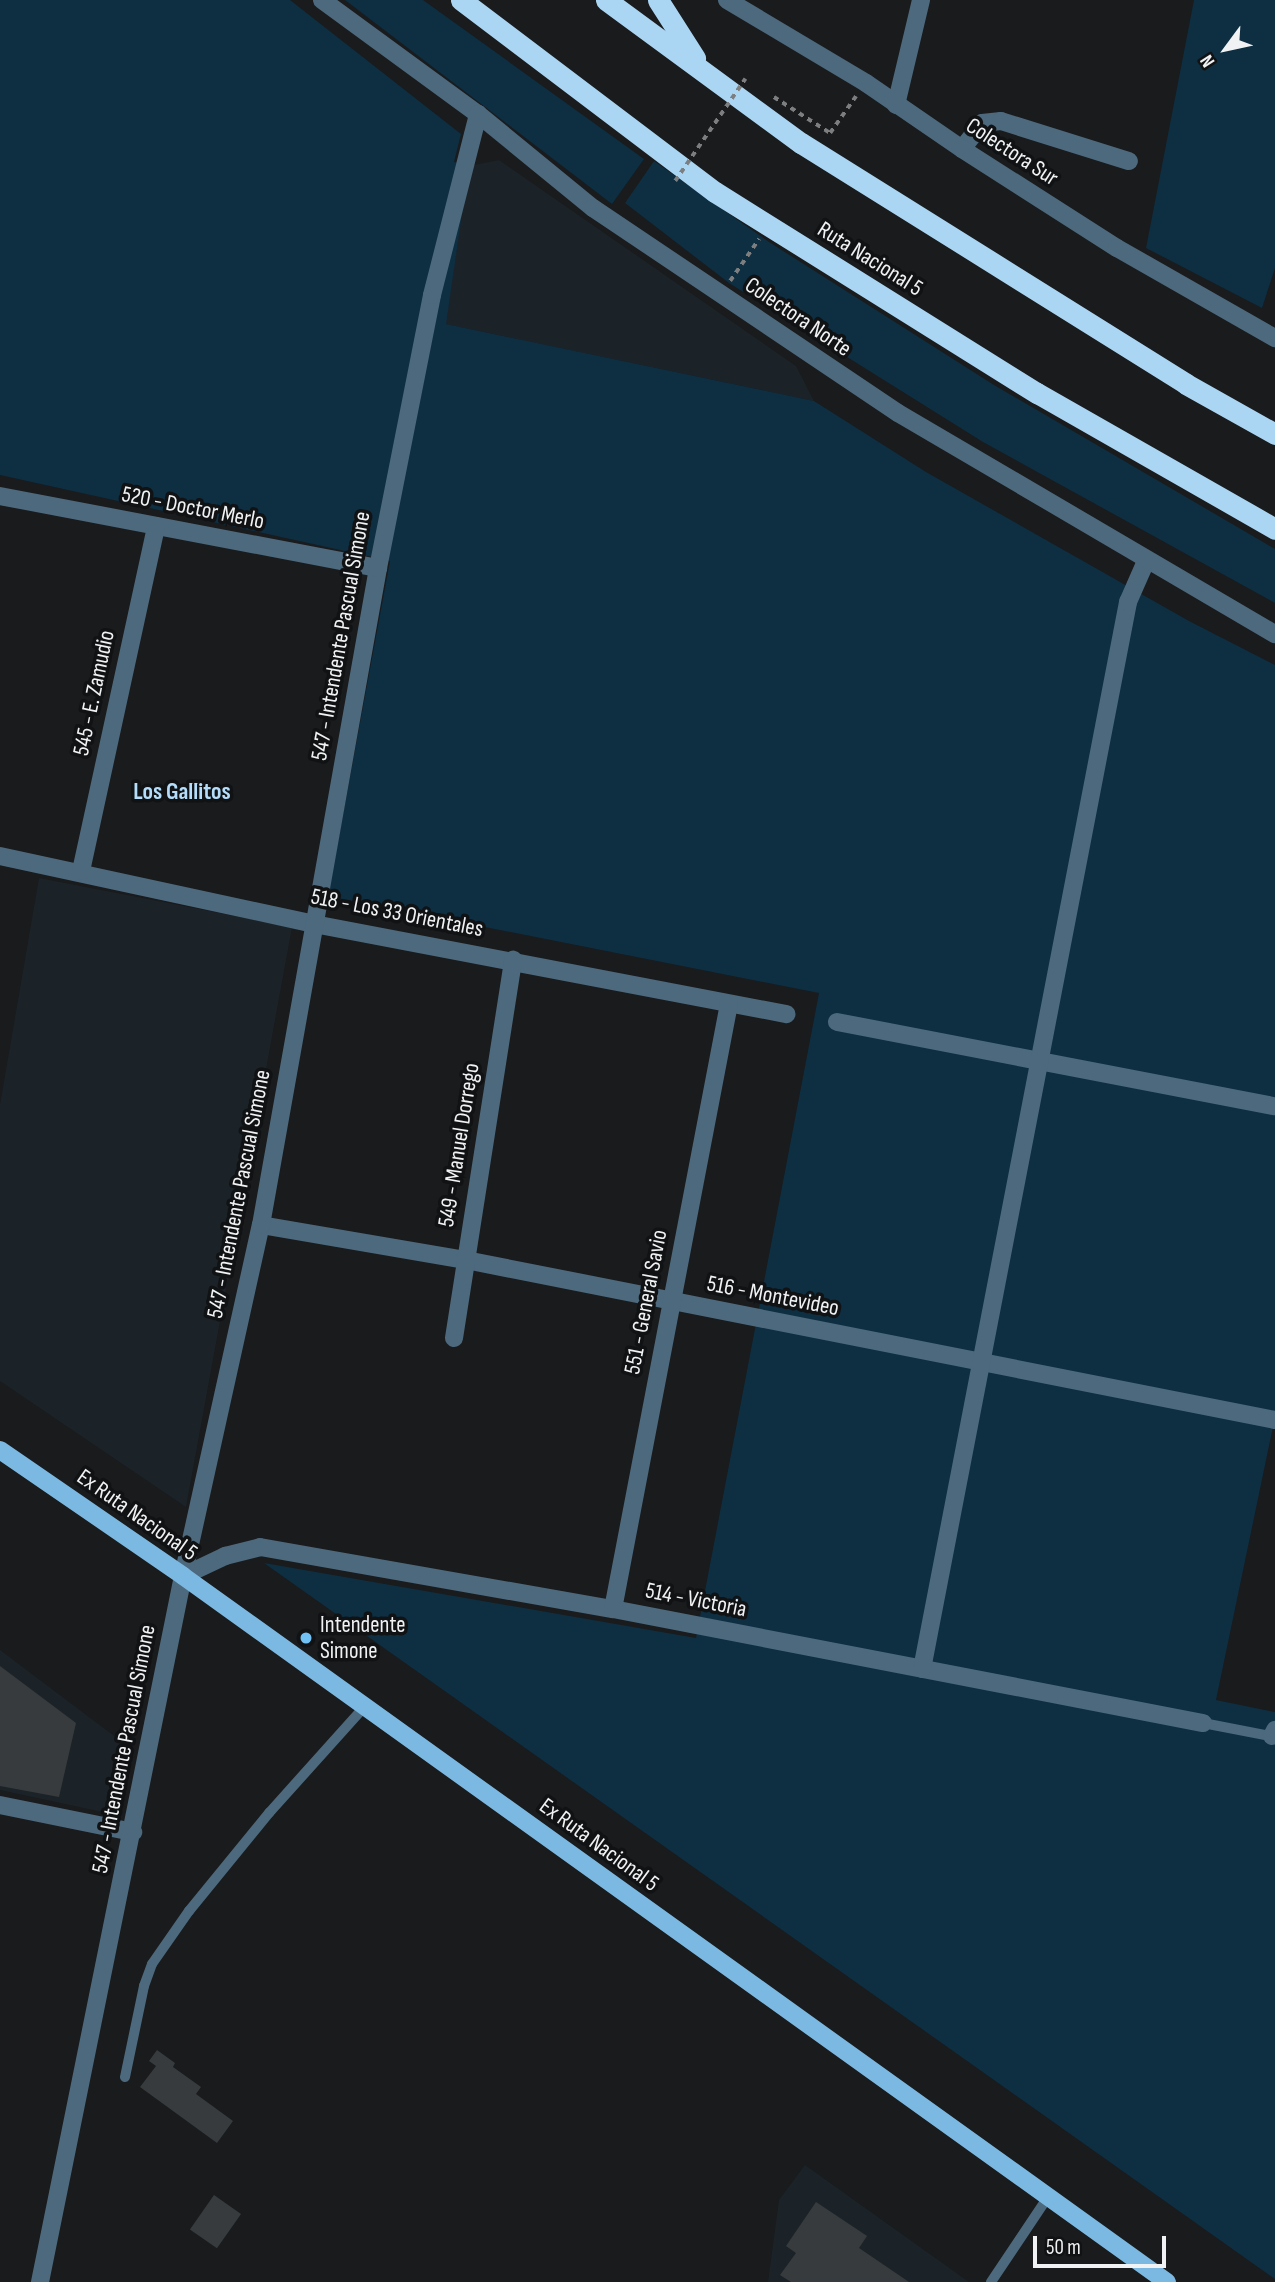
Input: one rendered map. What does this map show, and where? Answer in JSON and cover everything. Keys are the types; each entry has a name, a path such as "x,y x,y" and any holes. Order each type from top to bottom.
{"highway":[{"name":"Ruta Nacional 5","path":"461,0 715,192 1026,386 1275,529"},
{"path":"606,0 802,143 1186,384 1275,434"},
{"path":"658,0 708,76"}],"main road":[{"name":"Ex Ruta Nacional 5","path":"0,1450 183,1576 1167,2282"}],"street":[{"name":"Colectora Norte","path":"322,0 478,114 593,208 898,413 1146,561 1275,634"},
{"name":"Colectora Sur","path":"727,0 866,83 962,149 1117,248 1275,338"},
{"path":"896,105 921,0"},
{"name":"547 - Intendente Pascual Simone","path":"40,2282 183,1576 261,1225 378,568 432,295 478,114"},
{"path":"962,149 982,123 1001,121 1129,161"},
{"name":"520 - Doctor Merlo","path":"0,496 378,568"},
{"name":"545 - E. Zamudio","path":"81,871 156,526"},
{"path":"922,1669 1128,602 1146,561"},
{"name":"518 - Los 33 Orientales","path":"0,856 81,871 314,924 787,1014"},
{"name":"549 - Manuel Dorrego","path":"454,1338 513,960"},
{"name":"551 - General Savio","path":"613,1609 729,1004"},
{"path":"837,1022 1275,1106"},
{"name":"516 - Montevideo","path":"261,1225 466,1260 1275,1420"},
{"name":"514 - Victoria","path":"183,1576 225,1556 260,1546 613,1609 1203,1723"},
{"path":"0,1805 132,1832"}],"lane":[{"path":"125,2077 144,1986 152,1964 189,1911 270,1813 364,1707"},
{"path":"1203,1723 1274,1734"},
{"path":"991,2282 1048,2197"}],"path":[{"path":"686,188 675,181 746,79 756,86"},
{"path":"767,93 830,133 866,83"},
{"path":"721,295 761,236"}],"shaded area":[{"path":"0,0 290,0 461,134 454,162 469,166 446,324 814,401 926,472 1189,621 1275,665 1275,1417 1216,1700 1275,1712 1275,2279 264,1563 696,1638 819,993 328,896 390,561 0,475"},
{"path":"345,0 423,0 644,159 612,204"},
{"path":"1194,0 1275,0 1275,268 1262,308 1146,248"},
{"path":"499,160 796,366 814,401 445,324 469,166"},
{"path":"654,161 769,242 994,385 1275,549 1275,603 983,442 729,283 625,203"},
{"path":"39,878 292,927 186,1507 0,1381 0,1105"},
{"path":"0,1650 130,1748 112,1814 0,1790"},
{"path":"805,2165 969,2282 768,2282 779,2200"}],"building":[{"path":"0,1666 76,1723 59,1797 0,1786"},
{"path":"157,2050 175,2063 173,2067 201,2087 196,2094 233,2121 217,2143 140,2087 156,2066 149,2061"},
{"path":"214,2195 241,2214 217,2248 190,2229"},
{"path":"816,2202 867,2236 859,2248 909,2282 791,2282 780,2275 796,2253 786,2246"}],"place":[{"name":"Intendente Simone","path":"306,1638"}],"district":[{"name":"Los Gallitos","path":"182,792"}]}
